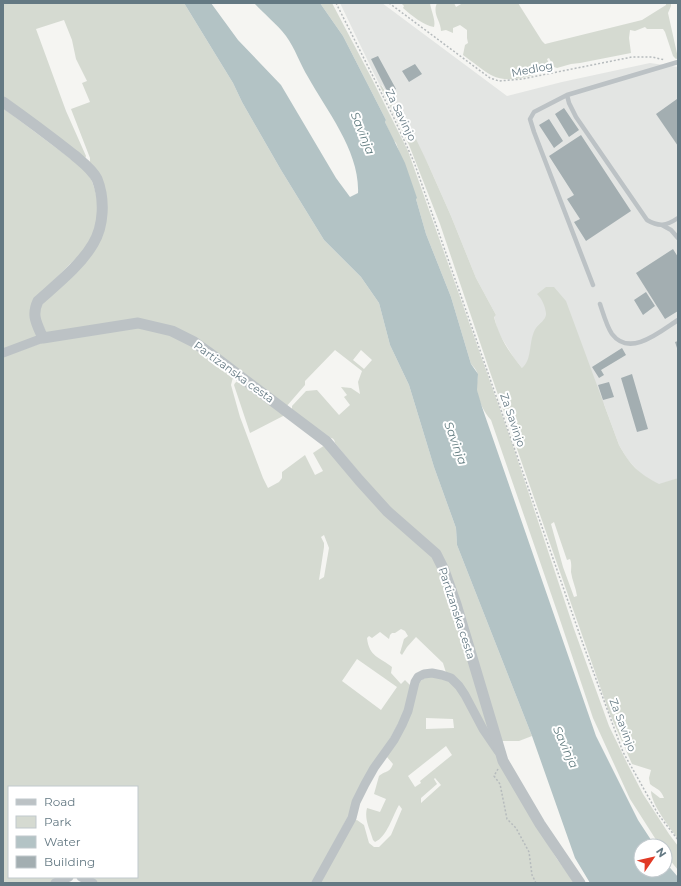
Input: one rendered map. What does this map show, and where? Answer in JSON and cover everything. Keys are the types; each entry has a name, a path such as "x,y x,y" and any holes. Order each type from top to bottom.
{"street":[{"path":"3,102 88,167 96,178 101,192 102,203 101,223 93,244 80,260 38,301 34,310 38,327 43,338 3,354"},
{"name":"Partizanska cesta","path":"43,338 138,323 172,332 194,342 328,442 387,511 436,554 444,570 456,604 503,760"},
{"name":"Partizanska cesta","path":"316,883 352,818 356,802 365,784 402,725 408,711 415,682 418,677 424,674 432,673 451,678 459,686 540,824 580,883"},
{"path":"55,883 66,878"},
{"path":"84,878 93,883"}],"lane":[{"path":"593,285 530,119 534,112 567,95 678,62"},
{"path":"567,95 576,117 647,220 655,224 662,225 671,223 678,218"},
{"path":"662,225 671,230 678,238"},
{"path":"600,304 611,334 618,340 629,344 638,344 678,320"}],"path":[{"name":"Za Savinjo","path":"336,3 393,116 414,162 623,752 658,814 678,840"},
{"name":"Medlog","path":"389,3 490,78 499,81 516,80 632,57 652,56 668,60"},
{"path":"503,760 494,776 500,784 508,819 516,828 529,852 532,875 536,883"}],"shaded area":[{"path":"340,3 382,3 507,96 562,82 650,63 678,67 678,478 659,485 642,475 628,460 619,445 604,404 522,368 514,358 498,332 494,316 496,315 476,278 428,164 408,127 382,85 380,86"}],"green space":[{"path":"3,3 184,3 233,83 242,102 281,170 324,240 361,277 379,303 390,345 409,385 434,467 456,528 457,545 532,736 519,741 500,741 447,569 389,509 335,443 335,441 326,437 292,410 292,406 306,391 317,390 339,415 350,405 344,397 347,395 341,387 351,388 360,394 358,382 362,371 335,350 305,381 305,385 286,407 210,350 137,320 47,334 38,316 40,303 104,232 90,158 71,109 90,102 82,83 87,81 76,59 72,40 64,20 36,29 66,111 86,156 85,159 3,98","holes":["361,350 372,360 364,369 353,360"]},
{"path":"320,3 332,3 408,151 512,443 574,629 609,726 643,794 672,838 655,838 630,799 593,718 491,420 479,399 477,391 478,374 471,364 451,297 426,234 416,199 396,143 393,140 385,122 386,120 343,36"},
{"path":"401,3 430,3 434,18 434,27 413,17 403,8 404,6"},
{"path":"437,3 454,3 456,7 463,3 518,3 545,44 642,20 666,5 666,3 671,3 668,13 678,58 676,59 673,56 663,29 647,29 645,27 635,31 630,30 629,38 631,53 557,68 554,67 549,58 547,59 551,69 521,78 498,78 491,75 463,55 465,45 468,43 467,30 460,25 453,28 453,33 446,30 441,31 436,14"},
{"path":"381,85 416,139 451,216 476,278 496,315 494,317 502,338 517,362 522,368 528,360 532,338 536,328 546,315 546,310 543,303 537,294 546,287 554,287 566,301 619,445 623,452 631,464 640,472 659,484 678,478 678,839 654,802 651,791 660,798 664,798 660,791 650,784 649,778 651,770 632,764 609,712 440,224 409,145 380,86","holes":["554,522 567,560 570,559 571,563 571,572 577,596 574,597 563,567 551,524"]},
{"path":"3,108 87,171 97,198 98,217 94,235 89,244 78,257 35,298 38,337 3,351"},
{"path":"139,326 171,334 192,345 233,377 231,385 240,417 268,488 279,482 282,478 282,472 305,455 315,475 323,471 313,453 325,445 434,558 443,577 494,735 536,825 557,859 575,883 320,883 353,821 357,820 364,825 369,843 374,847 379,847 391,835 402,809 399,805 383,836 375,842 367,820 367,808 380,812 386,799 374,794 379,776 389,771 392,767 393,764 387,757 417,685 420,681 427,677 448,679 443,663 416,637 402,655 400,653 404,639 408,636 405,631 401,629 395,633 392,633 389,639 380,632 372,638 369,636 367,638 370,649 376,656 392,667 391,673 401,684 405,680 411,686 405,711 312,883 96,883 88,878 138,878 138,786 8,786 8,878 60,878 51,883 3,883 3,357 44,342","holes":["324,535 329,548 324,577 319,580 324,547 321,537","357,659 397,687 381,710 342,681","426,718 453,719 454,728 426,729","446,746 452,755 420,781 421,783 415,787 408,776","435,778 441,785 421,803 421,798 437,784 434,779"]},
{"path":"239,380 287,414 250,433 234,385"},
{"path":"673,839 678,846 678,870 673,864"}],"water":[{"name":"Savinja","path":"184,3 211,3 238,40 281,85 336,178 350,197 358,193 357,178 354,162 341,132 305,72 286,36 279,27 254,3 320,3 343,36 386,120 385,122 405,163 417,198 416,199 426,234 451,297 471,364 478,374 477,390 482,407 596,736 638,820 650,838 633,838 633,878 673,878 673,871 678,877 678,883 590,883 575,858 532,736 457,545 456,528 434,467 409,385 390,345 379,303 361,277 324,240 281,170 242,102 233,83"}],"building":[{"path":"378,56 396,89 388,93 371,59"},
{"path":"415,64 422,74 409,82 402,71"},
{"path":"677,99 678,101 678,146 656,114"},
{"path":"564,108 579,130 569,137 555,114"},
{"path":"549,119 563,141 554,148 539,125"},
{"path":"581,135 631,211 586,241 574,222 580,219 567,199 574,195 549,156"},
{"path":"673,249 678,257 678,311 665,319 636,273"},
{"path":"646,292 655,306 643,315 634,300"},
{"path":"678,341 678,351 675,342"},
{"path":"622,348 626,355 601,370 604,375 599,378 592,367"},
{"path":"632,374 648,429 637,432 621,378"},
{"path":"609,382 614,397 603,400 598,385"}]}
